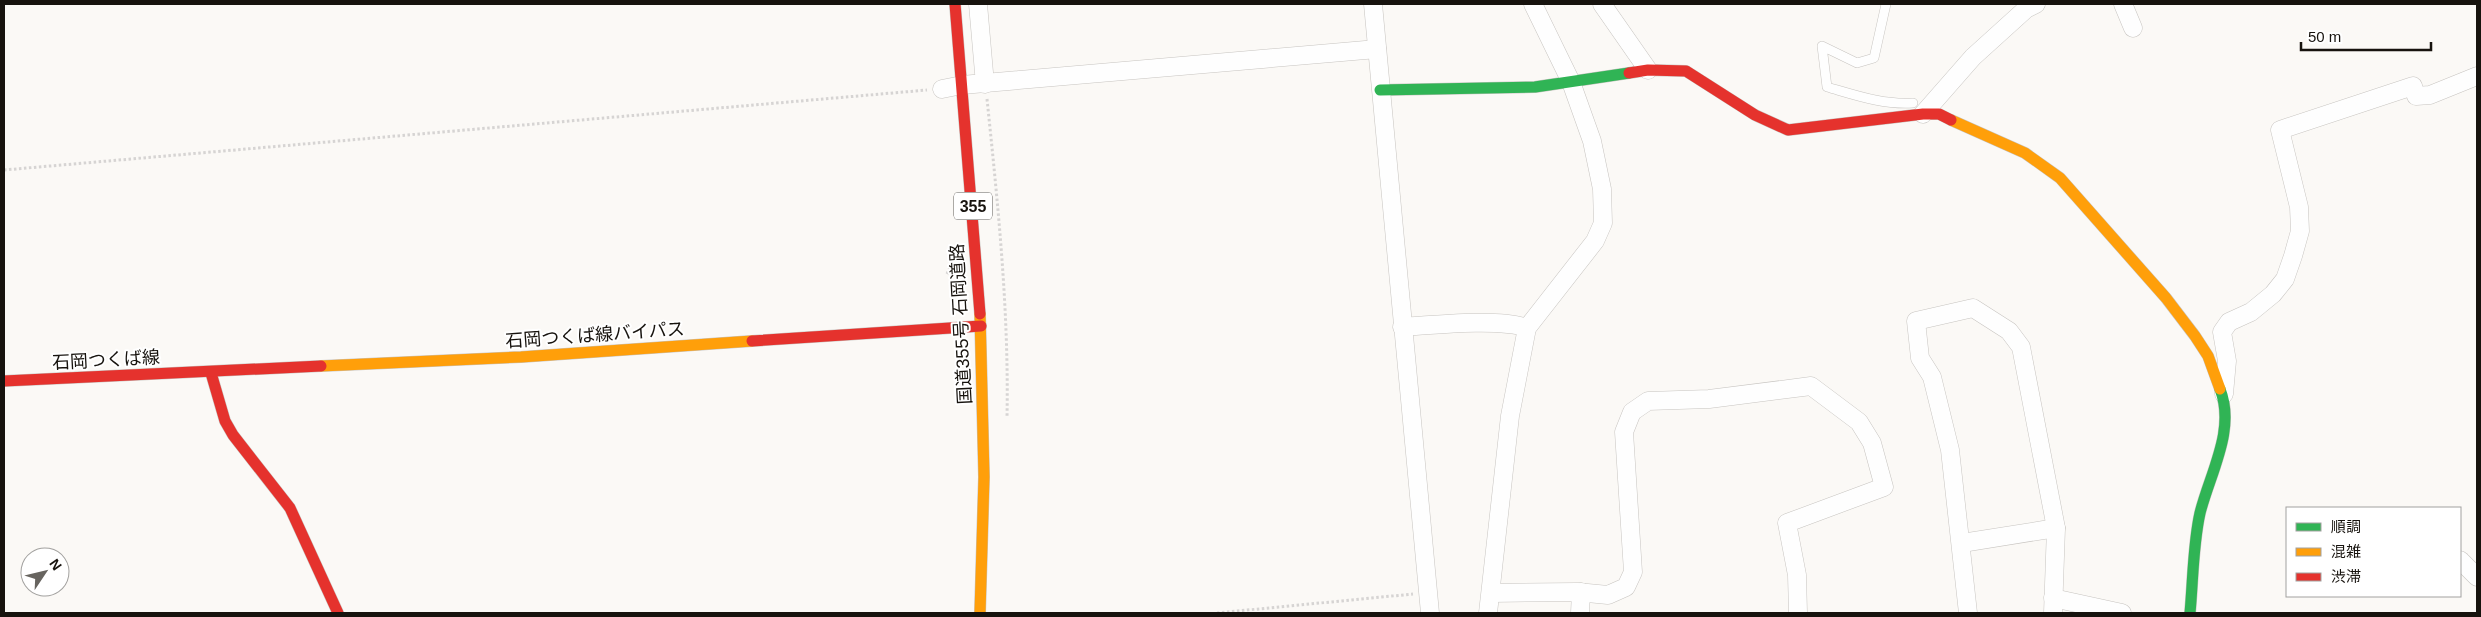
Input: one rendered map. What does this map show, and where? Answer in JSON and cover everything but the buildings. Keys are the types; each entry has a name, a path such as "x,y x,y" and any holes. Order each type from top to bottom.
{"main road":[{"name":"国道355号 石岡道路","path":"955,4 981,326 984,477 980,613"},
{"path":"1380,90 1458,87 1535,88 1648,70 1686,71 1755,115 1788,130 1923,114 1939,114 2024,153 2060,178 2166,298 2208,356 2224,399 2225,424 2220,450 2200,514 2190,613"},
{"name":"石岡つくば線バイパス","path":"210,373 521,357 981,326"},
{"path":"210,373 225,421 233,435 290,508 338,613"},
{"name":"石岡つくば線","path":"4,381 210,373"}],"street":[{"path":"978,4 985,84"},
{"path":"1373,4 1430,613"},
{"path":"1488,613 1510,416 1527,328 1595,241 1603,223 1602,189 1592,141 1571,82 1533,4"},
{"path":"1602,4 1648,70"},
{"path":"1923,114 1973,57 2026,9 2036,4"},
{"path":"2123,4 2133,28"},
{"path":"942,89 962,85 1377,50"},
{"path":"2224,399 2227,361 2222,332 2229,322 2252,312 2285,279 2300,231 2299,207 2280,130 2413,86 2416,96 2430,95 2477,76"},
{"path":"1968,613 1962,543 1950,450 1932,377 1920,358 1916,321 1973,308 2009,331 2021,347 2056,528 2053,606 2122,613"},
{"path":"1402,327 1468,324 1519,325 1527,328"},
{"path":"1490,593 1581,592 1608,595 1626,587 1633,572 1624,432 1632,412 1648,401 1709,399 1811,386 1859,422 1872,443 1884,487 1787,523 1798,575 1798,613"},
{"path":"1962,543 2056,528"},
{"path":"2461,561 2477,577"},
{"path":"1580,613 1581,592"}],"lane":[{"path":"1886,4 1874,58 1857,63 1822,46 1827,87 1869,100 1900,104 1914,103 1923,114"}],"path":[{"path":"4,170 942,89"},
{"path":"1217,613 1428,592"}],"traffic: fast":[{"path":"1380,90 1535,87 1629,73"},
{"path":"2190,613 2200,513 2223,436 2224,404 2220,389"}],"traffic: slow":[{"path":"1951,120 2025,153 2060,178 2166,298 2195,336 2208,356 2220,389"},
{"path":"980,314 984,477 980,613"},
{"path":"321,366 521,357 752,341"}],"traffic: jam":[{"path":"955,4 980,314"},
{"path":"1629,73 1648,70 1686,71 1755,115 1788,130 1923,114 1939,114 1951,120"},
{"path":"752,341 981,326"},
{"path":"4,381 321,366"},
{"path":"211,373 225,421 233,435 290,508 338,613"}]}
